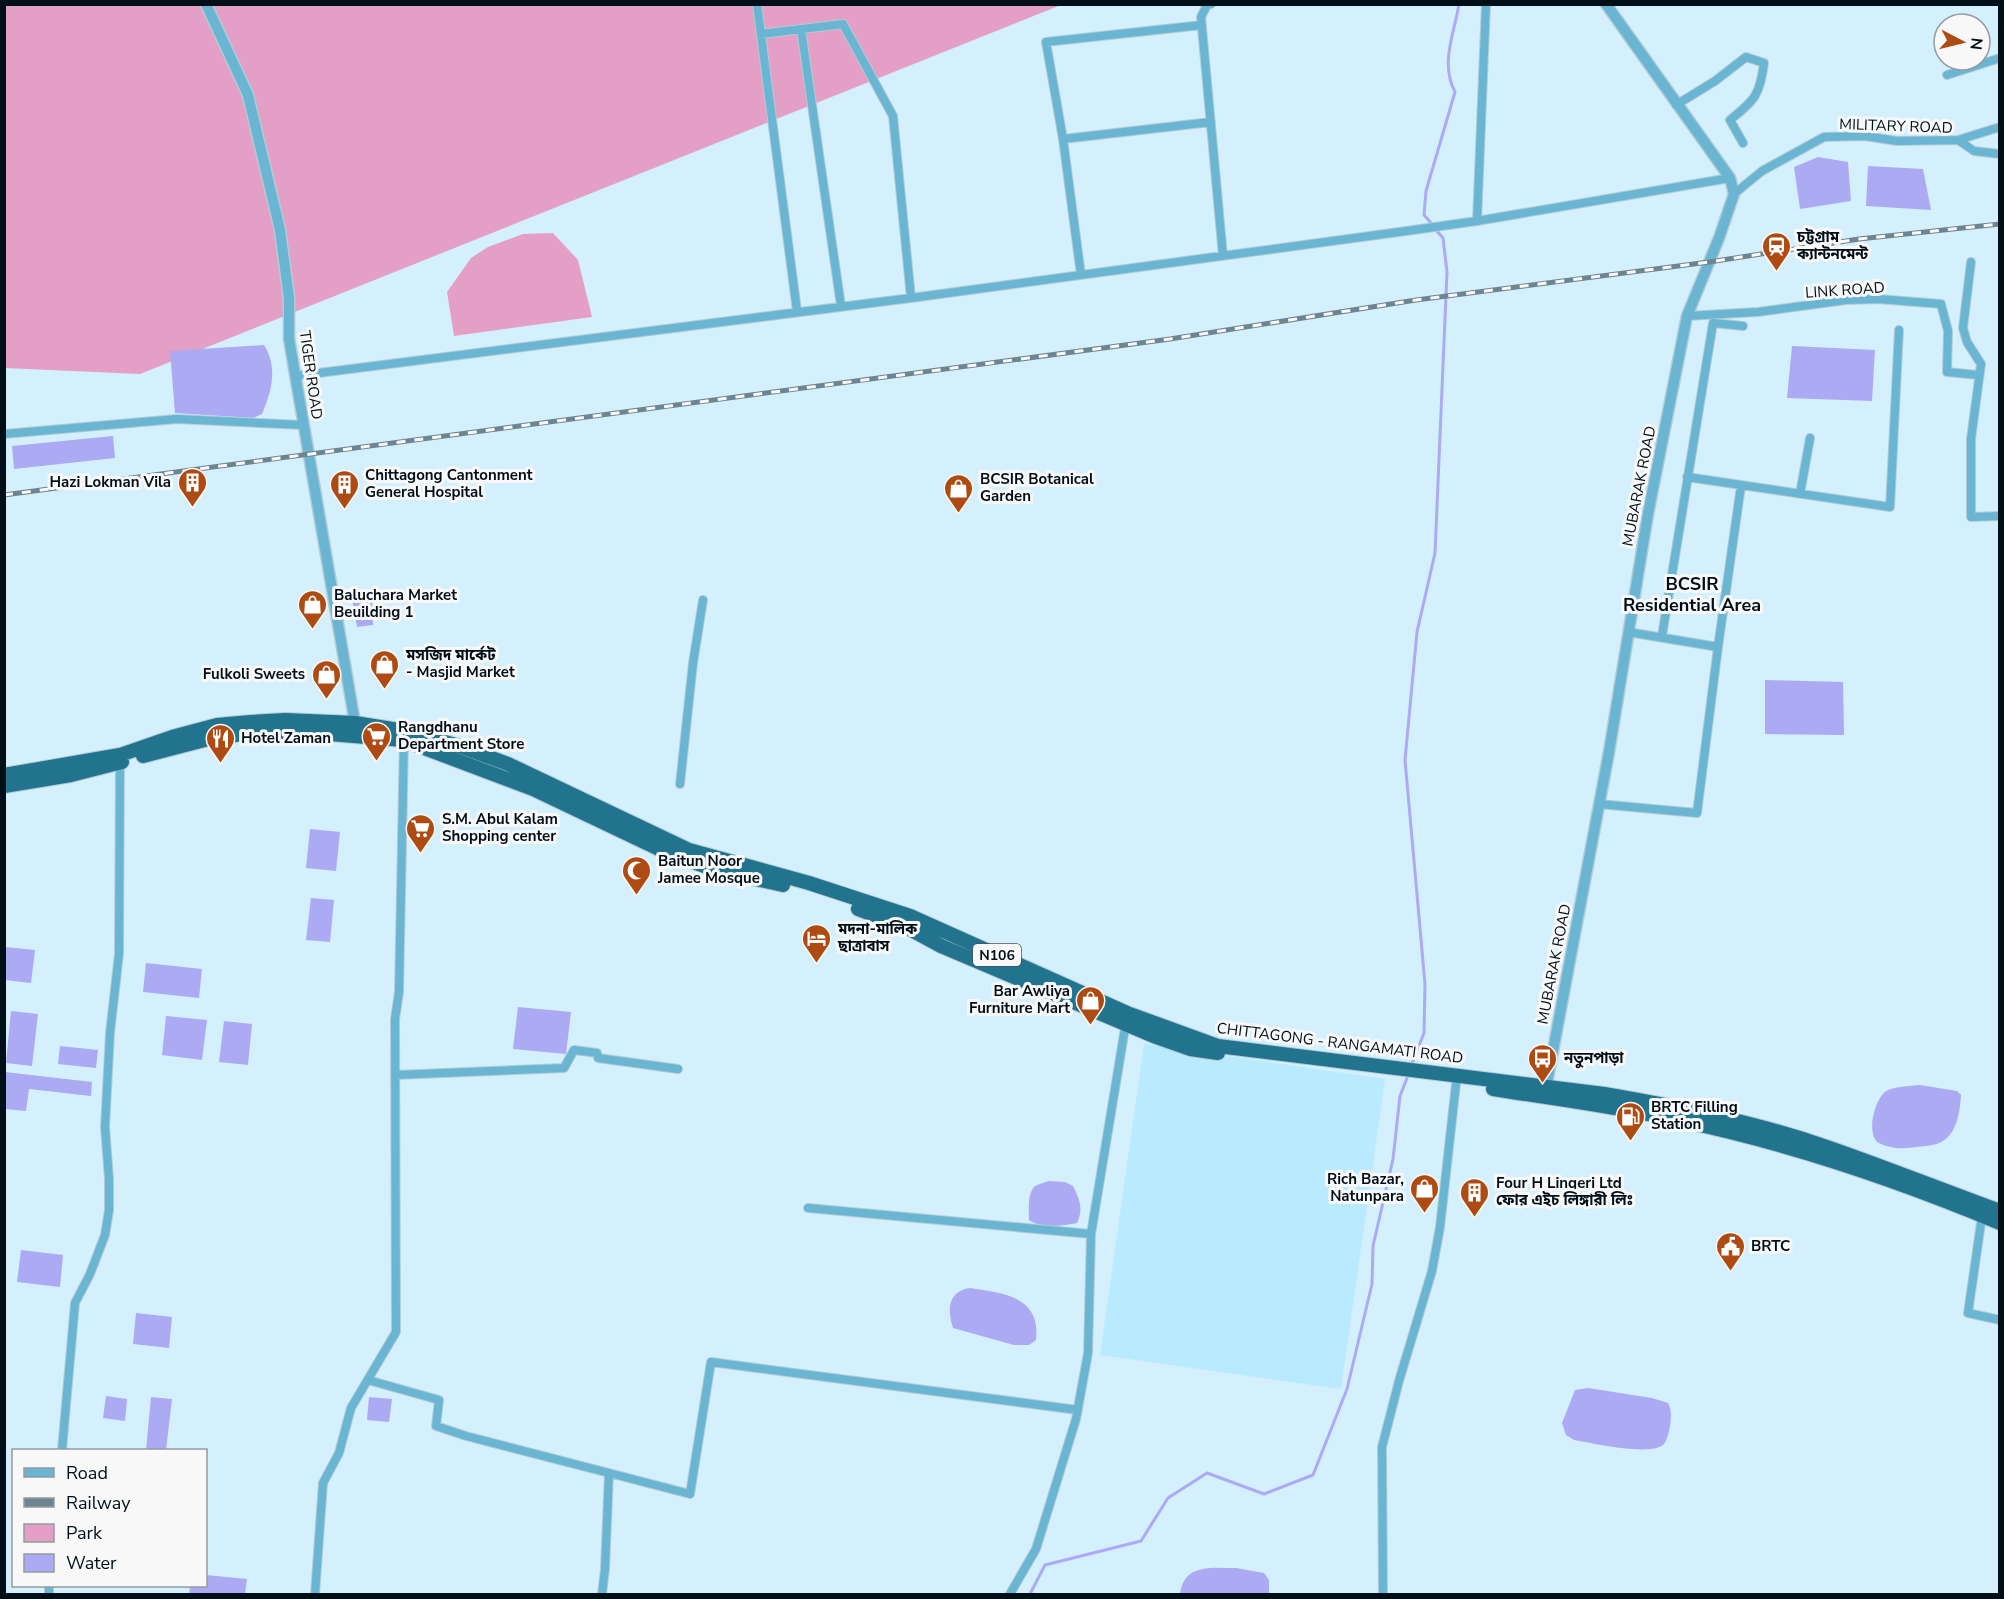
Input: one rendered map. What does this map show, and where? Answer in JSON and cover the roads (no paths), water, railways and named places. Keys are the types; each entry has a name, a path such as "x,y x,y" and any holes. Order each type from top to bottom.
{"highway":[{"name":"CHITTAGONG - RANGAMATI ROAD","path":"4,786 72,775 120,759 172,737 217,725 285,720 356,723 459,746 508,764 689,850 809,883 910,916 1126,1018 1218,1046 1667,1105 1751,1124 1827,1147 2000,1211"},
{"name":"CHITTAGONG - RANGAMATI ROAD","path":"4,775 120,759 234,734 305,732 404,735"},
{"name":"CHITTAGONG - RANGAMATI ROAD","path":"1456,1079 1682,1121 1759,1139 1893,1182 2000,1223"}],"street":[{"name":"TIGER ROAD","path":"206,4 248,95 280,230 289,298 289,339 356,723"},
{"path":"757,4 797,311"},
{"path":"1211,4 1201,16 1224,256"},
{"path":"1477,221 1486,4"},
{"path":"1605,4 1730,178 1734,194"},
{"path":"760,34 843,24 893,116 911,297"},
{"path":"1081,275 1063,138 1046,42 1202,25"},
{"path":"801,29 841,306"},
{"path":"1676,105 1715,81 1746,57 1764,63 1761,84 1752,102 1730,120 1743,143"},
{"path":"1947,75 2000,58"},
{"path":"1063,138 1211,122"},
{"path":"1958,140 2000,127"},
{"name":"MILITARY ROAD","path":"1734,194 1762,171 1824,137 1865,136 1897,141 1958,140 1974,151 2000,154"},
{"path":"295,376 1451,225 1730,178"},
{"name":"MUBARAK ROAD","path":"1546,1088 1599,804 1648,514 1687,316 1719,238 1734,194"},
{"path":"1971,262 1963,328 1966,342 1981,364 1971,439 1971,517 2000,516"},
{"name":"LINK ROAD","path":"1687,316 1758,312 1846,300 1878,299 1941,304 1948,331 1947,372 1978,375"},
{"path":"1662,636 1713,323 1743,326"},
{"path":"1687,477 1890,507 1899,330"},
{"path":"4,434 177,419 303,425"},
{"path":"1800,494 1810,438"},
{"path":"1599,804 1697,813 1741,486"},
{"path":"680,783 693,663 704,600"},
{"path":"1628,632 1718,647"},
{"path":"315,1594 323,1484 339,1453 351,1408 396,1332 395,1019 399,992 404,735"},
{"path":"62,1449 75,1303 90,1274 105,1235 108,1210 109,1179 105,1127 110,1033 119,954 120,759"},
{"path":"1010,1594 1036,1549 1076,1419 1088,1353 1091,1234 1126,1018"},
{"path":"395,1075 564,1068 574,1050 597,1053 598,1058 678,1069"},
{"path":"1383,1594 1382,1447 1398,1381 1432,1271 1440,1227 1456,1079"},
{"path":"808,1208 1091,1234"},
{"path":"1982,1216 1968,1313 2000,1320"},
{"path":"368,1380 439,1400 436,1426 465,1436 690,1494 711,1362 1077,1410"},
{"path":"602,1594 609,1473"}],"water":[{"path":"1818,157 1848,162 1851,201 1800,209 1794,167"},
{"path":"1868,166 1923,169 1931,210 1866,206"},
{"path":"264,345 271,362 272,379 262,414 253,418 175,413 170,351"},
{"path":"1792,346 1875,350 1872,401 1787,398"},
{"path":"113,436 115,458 14,469 12,446"},
{"path":"352,598 372,598 373,625 357,627"},
{"path":"1765,680 1843,682 1844,735 1765,734"},
{"path":"310,829 340,832 336,871 306,868"},
{"path":"311,898 334,900 330,942 306,940"},
{"path":"5,947 35,950 31,983 5,980"},
{"path":"146,963 202,969 199,998 143,992"},
{"path":"518,1007 571,1012 566,1054 513,1049"},
{"path":"11,1011 38,1014 32,1066 6,1063"},
{"path":"166,1016 207,1020 202,1060 162,1055"},
{"path":"224,1021 252,1024 248,1065 219,1062"},
{"path":"60,1046 98,1050 96,1068 58,1064"},
{"path":"5,1072 92,1082 91,1096 29,1089 26,1111 5,1109"},
{"path":"1920,1085 1957,1091 1961,1095 1958,1115 1950,1135 1936,1144 1912,1148 1893,1147 1879,1143 1875,1139 1872,1124 1876,1107 1883,1094 1896,1088"},
{"path":"1049,1181 1065,1182 1073,1186 1080,1208 1077,1223 1046,1226 1029,1220 1032,1189"},
{"path":"21,1250 63,1255 60,1287 17,1282"},
{"path":"970,1288 1007,1295 1026,1306 1036,1325 1036,1340 1029,1345 1014,1345 953,1328 950,1308 953,1297"},
{"path":"136,1313 172,1317 169,1348 133,1344"},
{"path":"1588,1388 1652,1398 1668,1403 1671,1420 1664,1444 1657,1448 1647,1449 1621,1448 1574,1440 1566,1435 1562,1423 1575,1390"},
{"path":"106,1396 127,1399 125,1421 103,1418"},
{"path":"151,1397 172,1399 166,1449 146,1449"},
{"path":"369,1397 392,1399 389,1422 367,1420"},
{"path":"1209,1568 1236,1568 1264,1573 1269,1580 1269,1594 1180,1594 1187,1577 1193,1572"},
{"path":"207,1575 247,1579 245,1594 189,1594 190,1587 207,1587"}],"waterway":[{"path":"1432,224 1424,215 1426,191 1455,92 1448,60 1459,4"},
{"path":"1411,1066 1424,1033 1425,984 1405,760 1417,632 1435,553 1447,272 1443,238 1436,230"},
{"path":"1030,1594 1045,1565 1141,1541 1168,1498 1207,1473 1264,1494 1313,1475 1347,1389 1372,1284 1373,1246 1393,1159 1400,1096 1409,1073"}],"railway":[{"path":"4,495 1170,339 1416,300 1709,262 1859,239 2000,224"}],"place":[{"name":"চট্টগ্রাম ক্যান্টনমেন্ট","path":"1776,272"},
{"name":"Hazi Lokman Vila","path":"192,508"},
{"name":"Chittagong Cantonment General Hospital","path":"344,510"},
{"name":"BCSIR Botanical Garden","path":"959,514"},
{"name":"Baluchara Market Beuilding 1","path":"313,630"},
{"name":"মসজিদ মার্কেট - Masjid Market","path":"385,690"},
{"name":"Fulkoli Sweets","path":"326,700"},
{"name":"Rangdhanu Department Store","path":"377,762"},
{"name":"Hotel Zaman","path":"220,764"},
{"name":"S.M. Abul Kalam Shopping center","path":"421,854"},
{"name":"Baitun Noor Jamee Mosque","path":"637,896"},
{"name":"মদনা-মালিক ছাত্রাবাস","path":"817,964"},
{"name":"Bar Awliya Furniture Mart","path":"1091,1026"},
{"name":"নতুনপাড়া","path":"1543,1084"},
{"name":"BRTC Filling Station","path":"1630,1142"},
{"name":"Rich Bazar, Natunpara","path":"1425,1214"},
{"name":"Four H Lingeri Ltd ফোর এইচ লিঙ্গারী লিঃ","path":"1475,1218"},
{"name":"BRTC","path":"1730,1272"}],"district":[{"name":"BCSIR Residential Area","path":"1692,594"}]}
